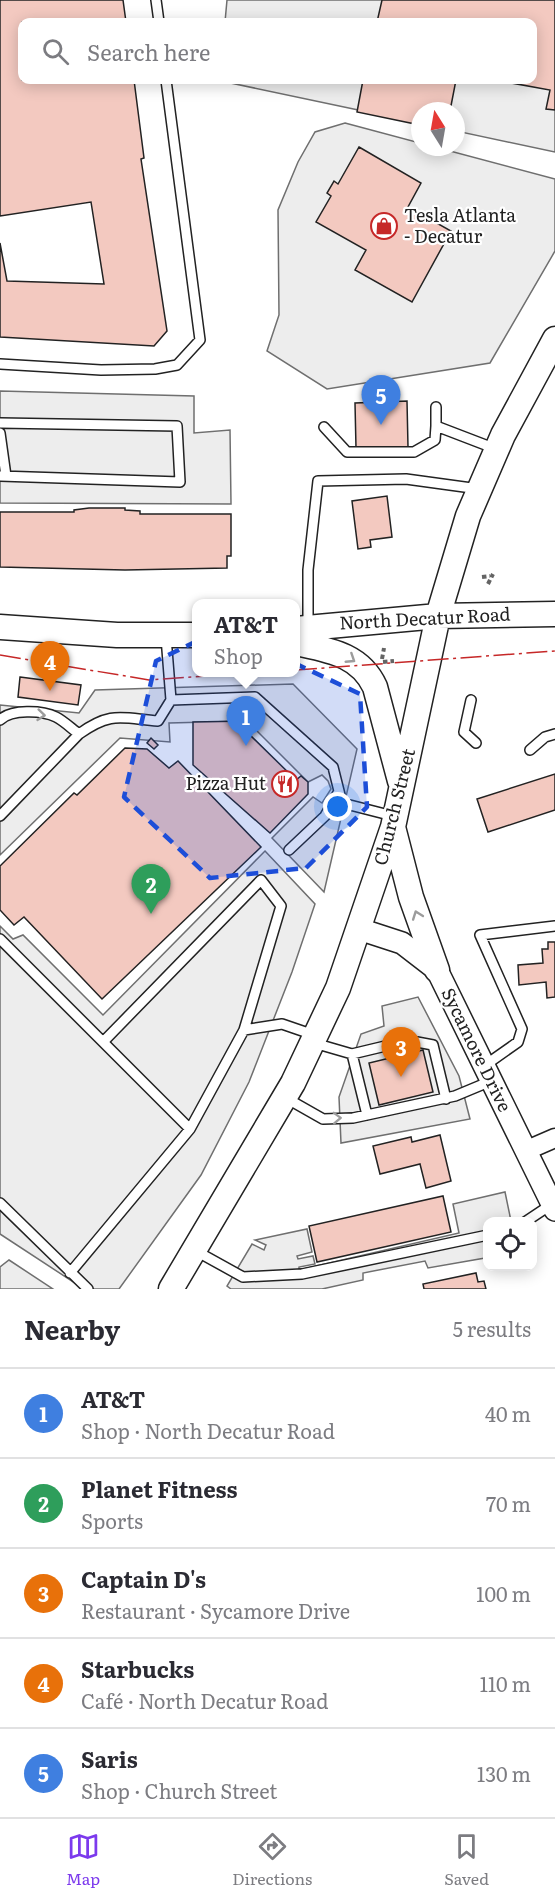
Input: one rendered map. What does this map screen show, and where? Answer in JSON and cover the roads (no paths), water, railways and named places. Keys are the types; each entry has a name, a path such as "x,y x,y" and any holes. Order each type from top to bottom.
{"main road":[{"name":"Church Street","path":"171,1289 284,1097 338,988 395,822 438,616 479,489 496,449 555,339"},
{"name":"North Decatur Road","path":"300,633 438,616 555,614"},
{"path":"0,627 33,631 192,635"},
{"path":"300,633 341,653 360,665 370,676 402,787"},
{"path":"395,822 411,897 437,970"}],"street":[{"name":"Sycamore Drive","path":"359,929 402,944 437,970 553,1207"},
{"path":"525,1151 555,1138"}],"lane":[{"path":"156,0 158,18"},
{"path":"0,364 155,369 177,365 200,340 167,84"},
{"path":"324,427 348,452 414,452 435,440 436,407"},
{"path":"0,423 177,426 180,482 3,476 0,433"},
{"path":"436,426 496,449"},
{"path":"300,633 318,481 406,479 479,489"},
{"path":"0,816 79,734 109,717 158,721 171,700 166,635"},
{"path":"171,700 255,697 333,767 342,803 395,822"},
{"path":"471,700 464,732 476,743"},
{"path":"0,720 19,712 54,716 79,734"},
{"path":"530,750 545,737 555,734"},
{"path":"289,850 325,816 338,793"},
{"path":"70,1273 190,1129 244,1030 281,906 261,880 103,1042"},
{"path":"284,1097 323,1119 367,1115 446,1099 487,1073 518,1042 522,1029 480,935 555,926"},
{"path":"0,939 190,1129"},
{"path":"244,1030 282,1024 352,1054 398,1043 417,1042 434,1045 446,1099"},
{"path":"352,1054 367,1115"},
{"path":"0,1203 88,1289"},
{"path":"533,1217 553,1207"},
{"path":"194,1249 243,1277 302,1274 483,1236"}],"place":[{"name":"Tesla Atlanta - Decatur","path":"384,226"},
{"name":"Saris","path":"381,425"},
{"name":"Starbucks","path":"50,691"},
{"name":"AT&T","path":"246,746"},
{"name":"Pizza Hut","path":"285,784"},
{"name":"Planet Fitness","path":"151,914"},
{"name":"Captain D's","path":"401,1077"}]}
